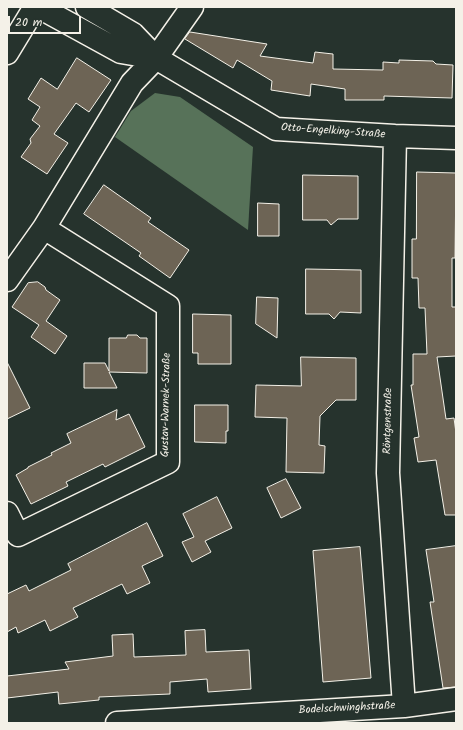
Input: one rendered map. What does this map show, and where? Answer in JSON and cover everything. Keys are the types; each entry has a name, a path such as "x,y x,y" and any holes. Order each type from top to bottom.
{"street":[{"path":"7,53 35,7"},
{"name":"Otto-Engelking-Straße","path":"39,7 121,52 156,58"},
{"name":"Otto-Engelking-Straße","path":"87,7 132,34 156,58 276,129 456,138"},
{"path":"7,280 44,228 132,83 156,58 192,7"},
{"name":"Röntgenstraße","path":"396,136 388,473 404,706"},
{"name":"Gustav-Warnek-Straße","path":"7,513 18,535 168,462 168,306 44,228"},
{"name":"Bodelschwinghstraße","path":"117,723 404,706 456,699"}],"green space":[{"path":"155,93 180,97 253,147 248,230 115,137 131,111"}],"building":[{"path":"190,32 267,44 260,56 313,63 315,52 333,54 333,69 383,70 383,62 399,63 399,60 433,61 436,64 453,65 452,98 384,96 384,100 345,100 345,89 311,84 310,96 271,90 272,81 237,60 233,68 185,39"},
{"path":"77,58 111,80 89,112 76,103 54,134 68,143 47,174 21,157 31,143 30,139 40,126 32,120 40,107 28,99 41,78 57,89"},
{"path":"417,172 456,173 455,258 452,258 452,307 456,307 456,356 437,357 446,419 454,418 456,433 456,515 445,515 436,460 418,462 414,438 419,437 411,385 413,385 413,354 427,354 425,308 419,308 418,278 412,278 412,239 416,239"},
{"path":"303,175 358,176 358,219 338,219 331,225 327,220 303,220"},
{"path":"104,185 151,218 148,222 189,250 170,278 139,256 141,253 84,214"},
{"path":"258,203 279,204 279,236 258,236"},
{"path":"306,269 361,270 361,313 340,312 334,319 329,314 306,314"},
{"path":"38,282 60,300 46,321 67,336 55,354 31,337 39,325 12,307 28,283"},
{"path":"257,297 278,298 277,338 256,324"},
{"path":"193,314 231,315 231,364 198,364 198,353 193,353"},
{"path":"128,335 137,335 140,338 147,338 147,373 109,372 117,388 84,388 84,363 105,363 109,371 109,338 126,338"},
{"path":"301,357 356,358 356,400 336,400 320,416 319,445 325,446 324,473 286,472 287,418 255,417 256,385 301,386"},
{"path":"7,362 30,408 7,419"},
{"path":"195,405 228,405 228,431 226,431 226,443 195,442"},
{"path":"117,410 116,420 129,414 145,447 105,467 103,464 66,482 68,486 31,504 16,475 52,455 51,453 71,443 67,434"},
{"path":"286,479 301,508 281,518 267,488"},
{"path":"217,497 232,528 205,541 211,552 192,562 182,542 194,537 183,514"},
{"path":"147,523 163,556 142,566 150,583 127,594 122,584 73,608 78,617 50,631 45,620 18,633 16,627 7,632 7,594 26,585 29,591 71,570 68,564"},
{"path":"456,546 456,687 443,688 430,602 434,602 426,550"},
{"path":"360,547 371,678 323,682 313,551"},
{"path":"205,630 206,652 249,650 251,689 208,692 207,679 170,682 170,694 99,697 99,700 59,704 58,692 7,698 7,676 69,669 65,662 113,656 112,635 133,634 134,657 186,655 185,631"}]}
